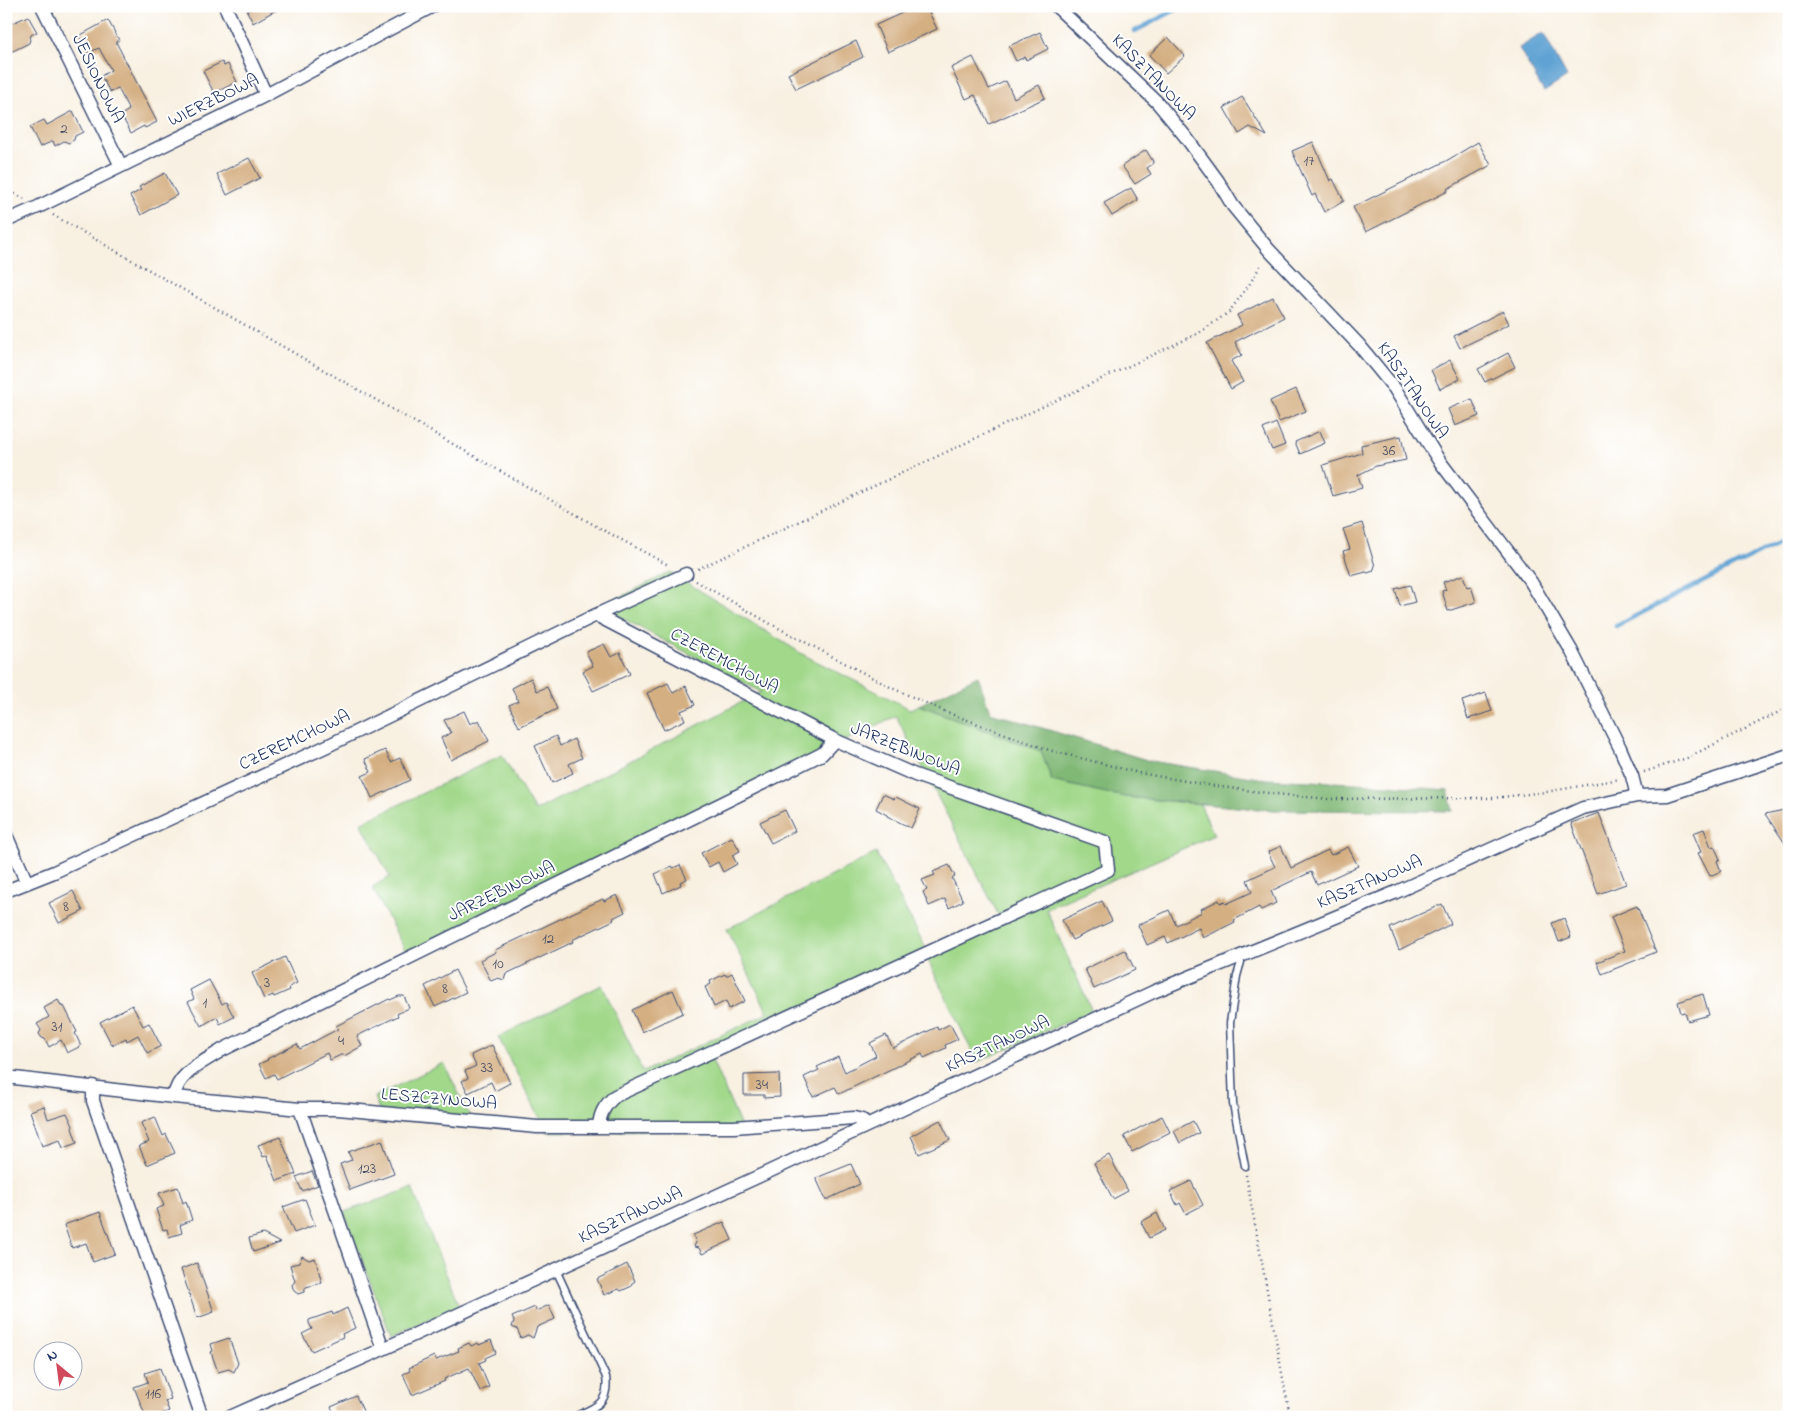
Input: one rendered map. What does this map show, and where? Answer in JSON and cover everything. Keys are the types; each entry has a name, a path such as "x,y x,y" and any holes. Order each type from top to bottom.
{"street":[{"name":"JESIONOWA","path":"42,6 121,166"},
{"path":"225,6 266,95"},
{"name":"WIERZBOWA","path":"6,220 38,207 266,95 413,11 433,6"},
{"name":"KASZTANOWA","path":"1056,6 1157,102 1218,181 1233,206 1269,250 1359,345 1395,389 1438,459 1531,582 1597,699 1632,776 1637,796"},
{"name":"CZEREMCHOWA","path":"6,891 325,747 596,615 686,574"},
{"name":"CZEREMCHOWA","path":"596,615 835,740"},
{"name":"JARZĘBINOWA","path":"174,1097 175,1089 181,1078 222,1050 822,754 835,740 915,775 1105,842 1108,870 615,1096 606,1104 600,1116 600,1126"},
{"name":"KASZTANOWA","path":"230,1417 556,1270 1153,992 1394,893 1583,808 1637,796 1667,796 1789,755"},
{"path":"6,835 27,883"},
{"name":"LESZCZYNOWA","path":"6,1077 174,1097 300,1109 338,1109 537,1127 734,1127 854,1118 862,1120 865,1126"},
{"path":"94,1086 93,1100 202,1417"},
{"path":"300,1109 383,1349"}],"lane":[{"path":"1240,956 1241,962 1230,1023 1233,1104 1245,1166"},
{"path":"556,1270 606,1377 608,1388 604,1399 593,1408 573,1417"}],"path":[{"path":"6,189 596,526 686,574 769,623 892,688 934,707 1049,750 1139,773 1276,794 1330,798 1493,798 1582,786 1632,776 1687,758 1789,707"},
{"path":"686,574 1198,333 1229,312 1249,285 1269,250"},
{"path":"1245,1166 1290,1417"}],"green space":[{"path":"670,572 804,655 910,709 919,705 1041,751 1052,781 1125,797 1200,804 1214,835 1046,909 1092,1011 977,1062 926,956 711,1058 742,1129 547,1132 498,1037 602,985 643,1072 768,1013 727,929 876,853 929,954 1001,920 896,716 407,954 372,887 390,877 361,823 502,755 535,811 761,692 601,607"},
{"path":"978,676 990,712 1150,761 1265,779 1374,784 1448,790 1453,811 1270,810 1125,797 1052,781 1041,751 919,705"},
{"path":"444,1063 473,1123 381,1116 374,1097"},
{"path":"412,1188 459,1306 391,1336 344,1212"}],"water":[{"path":"1543,33 1567,77 1544,92 1519,48"}],"building":[{"path":"256,6 283,6 253,23 247,11"},
{"path":"917,6 926,6 937,29 888,52 876,25"},
{"path":"28,16 37,32 31,35 29,43 13,51 6,49 6,26"},
{"path":"108,20 119,40 116,42 157,122 131,133 121,115 129,110 118,88 110,92 101,76 111,70 99,48 88,53 79,36"},
{"path":"1040,32 1048,49 1026,60 1025,57 1016,61 1009,46"},
{"path":"1168,37 1185,56 1166,73 1149,55"},
{"path":"856,41 863,57 796,89 788,74"},
{"path":"973,57 989,89 1006,81 1014,98 1039,85 1045,98 989,124 975,95 966,99 951,68"},
{"path":"222,62 224,66 228,64 237,82 214,93 203,71"},
{"path":"1242,97 1267,136 1250,127 1239,134 1224,108"},
{"path":"73,111 83,132 75,136 74,140 69,143 64,141 55,146 53,141 40,147 30,127 44,120 47,125"},
{"path":"1313,142 1330,181 1333,179 1344,201 1324,212 1315,194 1312,196 1292,151"},
{"path":"1478,142 1491,165 1447,189 1448,191 1366,232 1353,207 1446,161"},
{"path":"1146,150 1154,163 1147,168 1151,174 1135,184 1122,166"},
{"path":"249,158 260,178 227,195 217,174"},
{"path":"165,173 177,195 141,215 130,196 141,190 139,187"},
{"path":"1131,188 1138,200 1112,216 1104,203"},
{"path":"1273,297 1284,317 1235,342 1242,355 1231,361 1243,382 1231,389 1207,343 1242,325 1237,315"},
{"path":"1503,311 1509,324 1460,348 1454,336"},
{"path":"1508,353 1515,367 1485,382 1478,369"},
{"path":"1450,360 1460,379 1440,389 1431,370"},
{"path":"1296,389 1306,411 1279,422 1270,401"},
{"path":"1472,399 1479,416 1455,426 1448,409"},
{"path":"1276,423 1285,445 1272,450 1263,429"},
{"path":"1320,431 1325,443 1300,454 1295,442"},
{"path":"1401,436 1406,460 1376,466 1358,475 1362,488 1333,496 1323,465 1362,453 1361,445"},
{"path":"1362,523 1375,566 1373,571 1351,576 1343,551 1350,549 1343,529"},
{"path":"1463,575 1467,587 1471,586 1476,602 1448,611 1442,591 1446,590 1443,582"},
{"path":"1410,585 1415,602 1400,606 1395,589"},
{"path":"604,644 611,657 620,653 630,674 593,691 583,671 593,666 586,652"},
{"path":"531,678 537,691 547,687 557,709 519,727 509,705 518,701 512,688"},
{"path":"668,683 673,693 686,686 695,705 681,711 685,720 664,730 647,693"},
{"path":"1486,693 1492,711 1468,719 1462,701"},
{"path":"464,711 470,724 479,720 489,741 451,760 441,738 451,733 444,720"},
{"path":"556,736 560,746 574,739 582,758 569,764 573,773 552,783 535,746"},
{"path":"385,750 391,762 400,758 410,780 372,798 362,776 371,772 365,759"},
{"path":"883,794 894,799 896,797 920,809 911,828 876,809"},
{"path":"1789,809 1789,849 1765,814"},
{"path":"785,810 795,831 771,843 760,822"},
{"path":"1599,813 1626,884 1598,894 1571,823"},
{"path":"1704,829 1711,847 1714,846 1720,859 1717,861 1721,871 1710,876 1698,853 1701,852 1693,833"},
{"path":"732,837 740,851 732,855 737,864 723,872 718,862 709,867 701,853"},
{"path":"1281,846 1291,868 1328,850 1331,855 1348,847 1358,866 1317,885 1311,872 1271,891 1276,903 1261,910 1259,907 1203,938 1199,928 1168,943 1165,937 1147,945 1138,925 1169,910 1176,925 1202,912 1201,909 1219,900 1220,903 1225,901 1226,904 1252,892 1247,880 1275,867 1268,852"},
{"path":"680,865 687,879 680,882 681,885 663,893 655,874 672,866 673,868"},
{"path":"949,865 955,876 952,878 963,901 949,908 945,899 929,906 923,892 927,890 922,880 935,875 933,872"},
{"path":"73,891 83,911 59,923 49,903"},
{"path":"617,895 625,912 613,918 614,920 506,974 504,980 498,978 491,981 480,960 496,952 495,950 581,909"},
{"path":"1102,901 1112,921 1072,940 1062,920"},
{"path":"1442,904 1451,924 1399,950 1390,928"},
{"path":"1637,906 1656,952 1602,974 1597,962 1625,951 1611,917"},
{"path":"1564,918 1571,937 1559,942 1552,923"},
{"path":"1125,950 1135,970 1094,989 1085,969"},
{"path":"285,957 297,983 289,987 290,990 264,999 252,973"},
{"path":"455,970 466,992 435,1007 425,986"},
{"path":"732,973 745,1001 729,1009 726,1001 714,1007 705,987 711,984 710,981"},
{"path":"209,980 222,1004 226,1002 234,1017 220,1024 217,1017 201,1026 188,1002 194,999 190,990"},
{"path":"673,990 683,1013 642,1032 632,1010"},
{"path":"1703,994 1709,1015 1688,1021 1685,1012 1681,1013 1678,1002"},
{"path":"404,996 409,1008 397,1014 398,1016 357,1036 362,1046 344,1056 343,1054 330,1060 327,1053 277,1079 274,1074 266,1078 259,1064 267,1059 297,1044 300,1049 338,1029 336,1026 389,999"},
{"path":"58,1000 62,1007 64,1006 77,1032 75,1033 81,1046 67,1053 61,1040 49,1047 45,1039 39,1034 41,1030 37,1024 49,1017 44,1008"},
{"path":"132,1005 143,1026 149,1023 161,1046 147,1053 138,1035 127,1041 126,1038 112,1045 100,1022"},
{"path":"950,1024 958,1039 945,1045 946,1048 924,1058 922,1054 839,1094 835,1087 813,1097 804,1077 819,1070 817,1067 838,1057 845,1072 876,1056 870,1043 886,1035 893,1048 937,1027 938,1030"},
{"path":"492,1045 510,1083 495,1091 491,1082 468,1093 462,1081 468,1078 465,1071 476,1066 471,1055"},
{"path":"779,1074 780,1097 764,1098 764,1095 744,1095 744,1075"},
{"path":"44,1106 48,1119 67,1113 73,1126 77,1143 63,1148 60,1140 42,1146 30,1111"},
{"path":"1162,1116 1170,1132 1132,1152 1124,1136"},
{"path":"155,1117 163,1136 166,1134 175,1153 147,1165 139,1146 149,1142 141,1123"},
{"path":"940,1120 950,1140 919,1154 911,1136"},
{"path":"1193,1121 1199,1133 1180,1143 1174,1131"},
{"path":"280,1137 296,1174 277,1181 267,1155 263,1157 258,1145"},
{"path":"382,1140 394,1174 350,1190 340,1164 352,1160 348,1152"},
{"path":"1109,1155 1128,1191 1113,1199 1094,1163"},
{"path":"851,1164 860,1184 826,1200 816,1178"},
{"path":"312,1171 318,1185 302,1191 296,1177"},
{"path":"1191,1181 1203,1205 1186,1214 1180,1203 1177,1205 1170,1191"},
{"path":"178,1187 183,1203 186,1201 192,1220 180,1225 182,1233 169,1237 167,1229 163,1230 156,1209 164,1206 159,1193"},
{"path":"305,1199 315,1225 294,1233 283,1207"},
{"path":"100,1212 115,1254 93,1262 86,1243 72,1248 64,1225"},
{"path":"1157,1213 1165,1230 1149,1238 1141,1222"},
{"path":"724,1222 732,1240 702,1254 699,1248 694,1247 696,1242 693,1235"},
{"path":"263,1234 280,1243 253,1252 249,1238"},
{"path":"302,1256 309,1260 315,1258 322,1283 306,1287 304,1292 298,1294 294,1291 292,1285 295,1281 290,1265 299,1263"},
{"path":"197,1263 214,1312 197,1318 181,1269"},
{"path":"627,1264 635,1281 631,1284 632,1286 604,1295 597,1279"},
{"path":"549,1305 555,1319 537,1327 533,1338 528,1335 521,1338 517,1329 512,1327 514,1321 512,1317 535,1307 536,1311"},
{"path":"347,1308 355,1328 342,1334 343,1337 312,1351 302,1334 312,1329 309,1320 332,1312 333,1315"},
{"path":"229,1338 238,1363 234,1372 229,1369 218,1372 211,1352 213,1351 211,1344"},
{"path":"491,1340 496,1353 479,1363 489,1387 480,1391 469,1368 412,1395 403,1374 410,1371 409,1368 434,1356 436,1360 459,1351 458,1348 469,1343 471,1346 478,1343 479,1345"},
{"path":"160,1368 171,1399 165,1401 169,1411 154,1417 146,1417 134,1387 148,1382 145,1373"},
{"path":"356,1396 366,1417 336,1417 331,1407"}],"waterway":[{"path":"1135,31 1183,6"},
{"path":"1616,626 1789,538"}]}
